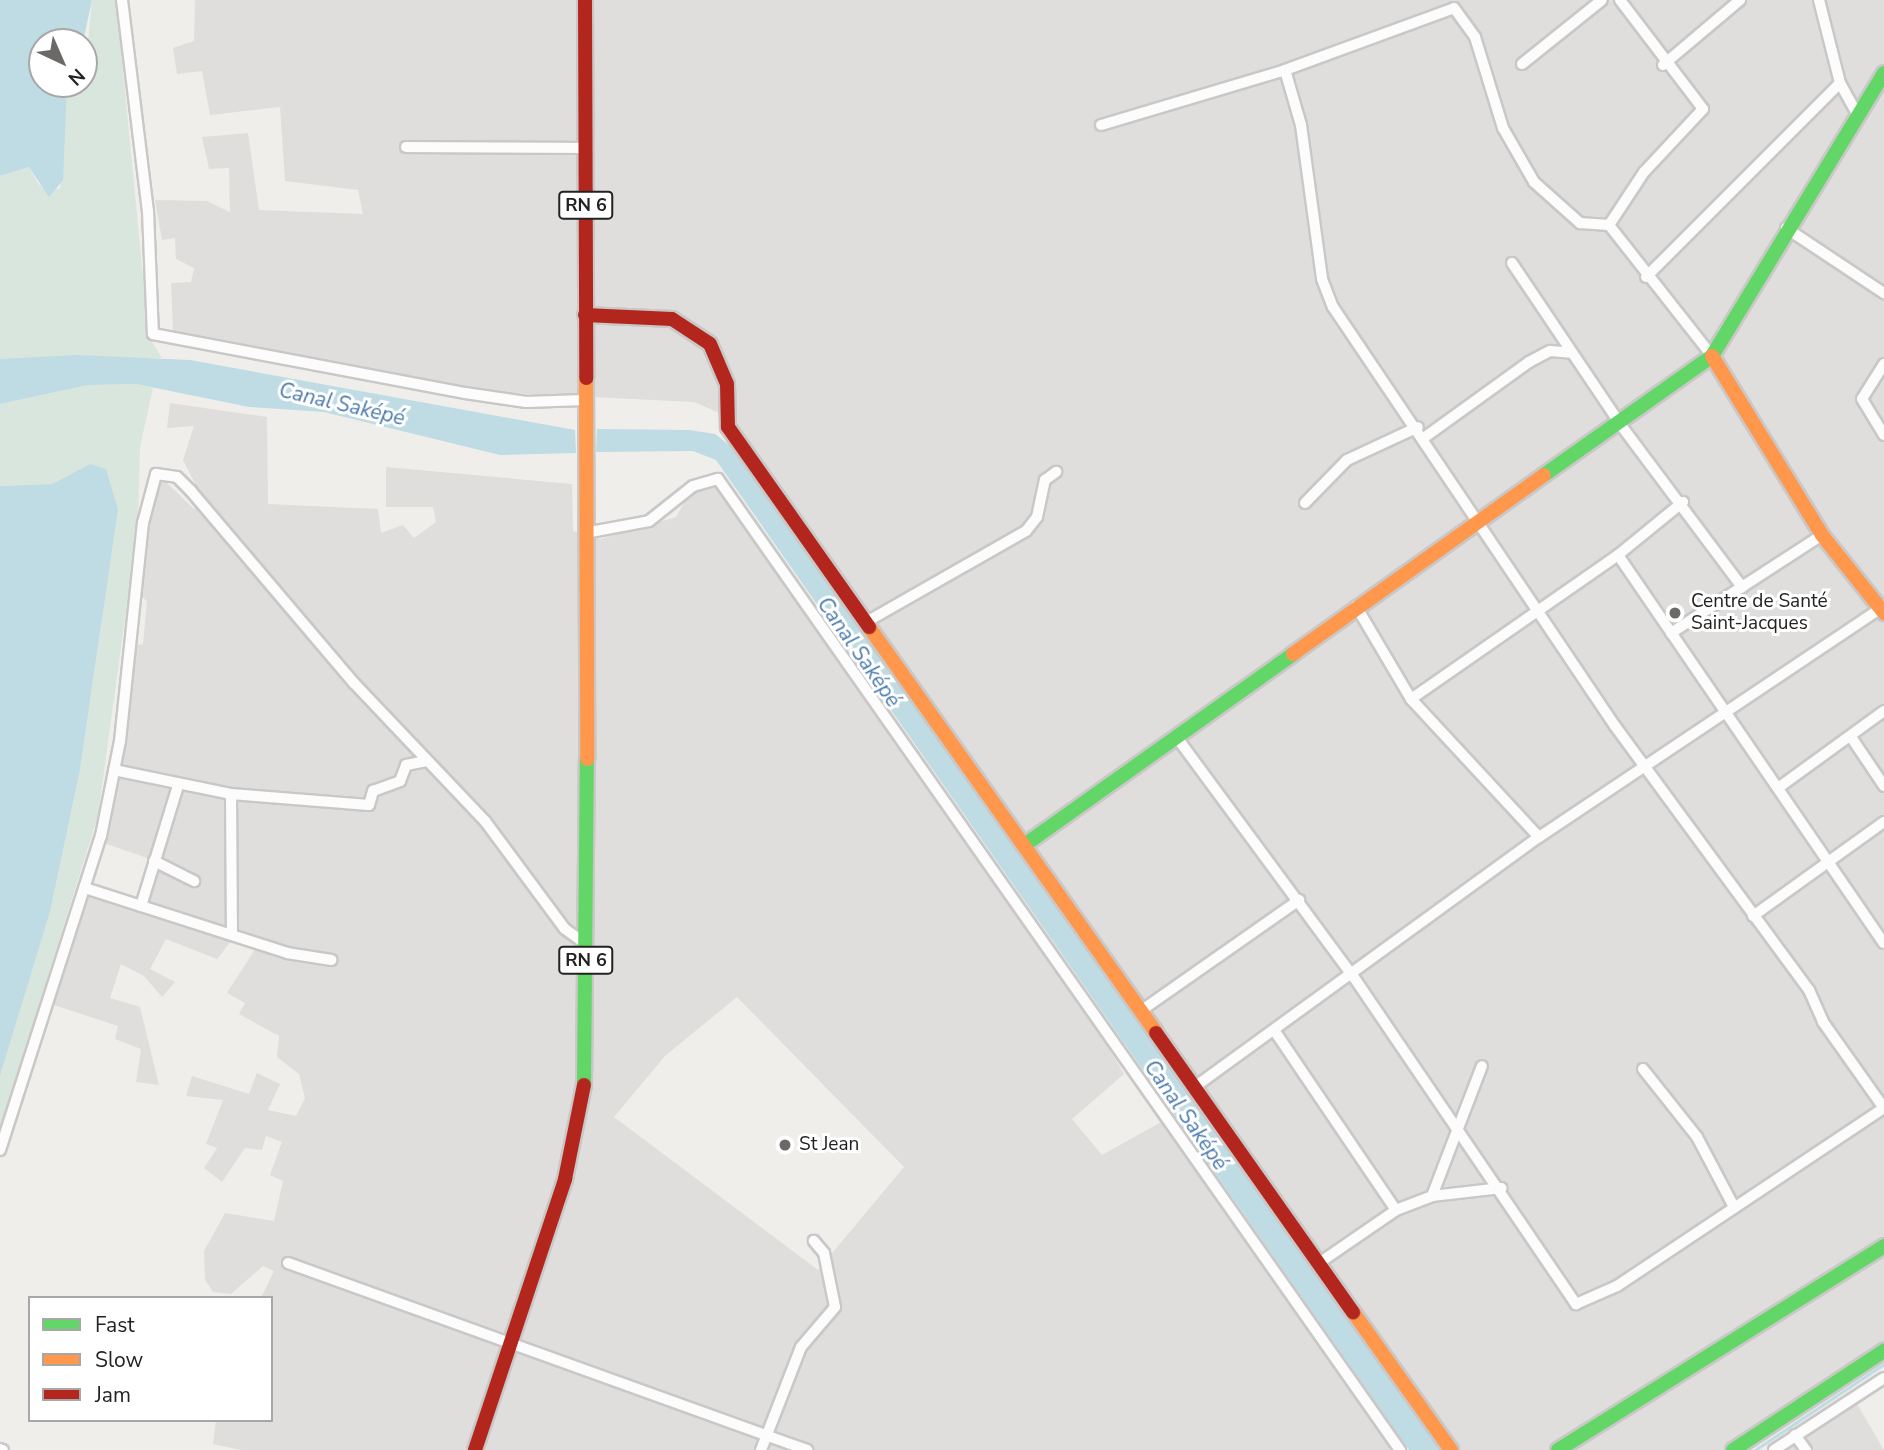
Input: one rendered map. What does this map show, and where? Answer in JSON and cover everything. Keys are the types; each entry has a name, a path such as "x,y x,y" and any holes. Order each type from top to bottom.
{"street":[{"path":"122,0 143,159 153,334 477,395 584,405"},
{"name":"RN 6","path":"475,1450 584,1104 584,405 587,148 585,0"},
{"path":"1522,64 1602,0"},
{"path":"1609,225 1644,172 1703,109 1664,65 1620,0"},
{"path":"1664,65 1740,0"},
{"path":"1819,0 1840,83 1858,115"},
{"path":"1101,125 1285,71 1459,9 1493,83 1503,128 1534,181 1580,223 1609,225"},
{"path":"1178,739 1353,976 1502,1188 1576,1304 1606,1293 1884,1108 1648,768 1422,432 1359,347 1322,279 1301,125 1285,71"},
{"path":"1026,844 1178,739 1356,606 1620,424 1712,356 1786,228 1884,72"},
{"path":"1646,277 1840,83"},
{"path":"406,147 587,148"},
{"path":"1196,1086 1353,976 1539,837 1648,768 1882,609 1822,535 1712,356 1646,277 1609,225"},
{"path":"1786,228 1884,293"},
{"path":"1512,263 1620,424 1683,502 1742,587"},
{"path":"585,315 671,318 710,344 726,384 728,427 1026,844 1451,1450"},
{"path":"1305,503 1347,460 1422,432 1550,351 1571,353"},
{"path":"1884,364 1862,399 1884,435"},
{"path":"0,1150 85,888 114,771 143,523 151,480 163,471 191,491 427,761 485,821 565,929 586,944"},
{"path":"868,621 1026,531 1037,517 1045,480 1056,472"},
{"path":"585,533 649,522 693,486 718,479 1400,1450"},
{"path":"1410,699 1618,555 1683,502"},
{"path":"1671,633 1822,535"},
{"path":"1618,555 1831,861 1884,943"},
{"path":"1356,606 1410,699 1539,837"},
{"path":"1778,788 1884,711"},
{"path":"1851,737 1884,786"},
{"path":"114,771 178,786 230,794 369,805 373,791 400,781 406,765 427,761"},
{"path":"141,906 178,786"},
{"path":"230,794 233,935"},
{"path":"1753,916 1884,822"},
{"path":"155,862 194,881"},
{"path":"85,888 233,935 331,960"},
{"path":"1142,1010 1299,900"},
{"path":"1274,1030 1396,1210"},
{"path":"1432,1196 1482,1066"},
{"path":"1643,1069 1697,1137 1734,1206"},
{"path":"1319,1264 1396,1210 1432,1196 1502,1188"},
{"path":"761,1450 801,1347 835,1307 824,1253 814,1241"},
{"path":"1558,1450 1884,1247"},
{"path":"288,1263 511,1341 807,1450"},
{"path":"1733,1450 1884,1351"},
{"path":"1774,1450 1884,1378"},
{"path":"1795,1435 1806,1450"}],"shaded area":[{"path":"92,0 116,0 149,337 162,358 0,359 0,176 29,167 39,185 60,189 64,98 98,98 98,28 89,28"},
{"path":"195,0 1884,0 1884,1341 1724,1450 1458,1450 735,420 694,402 465,391 182,341 173,331 171,283 191,282 194,268 176,259 175,238 162,240 155,200 207,201 230,212 229,168 209,169 202,137 248,133 259,210 363,214 358,190 285,181 280,107 210,115 202,71 177,74 173,48 194,41"},
{"path":"136,384 153,388 140,447 138,523 98,816 0,1129 0,1076 50,912 80,770 101,627 90,464 52,484 0,486 0,404 88,385"},
{"path":"170,403 267,417 268,504 378,509 381,533 403,525 414,538 436,522 433,507 386,507 386,467 572,484 573,531 600,539 676,517 687,498 715,483 1085,1008 1124,1074 1072,1119 1102,1155 1161,1122 1396,1450 241,1450 213,1444 216,1422 273,1422 273,1296 262,1296 274,1271 263,1266 231,1294 213,1292 205,1280 204,1251 225,1213 274,1221 283,1181 270,1175 282,1142 266,1136 262,1150 245,1148 222,1182 204,1168 217,1148 206,1144 223,1100 186,1096 192,1076 249,1094 257,1073 280,1084 268,1110 296,1116 305,1098 299,1074 277,1057 279,1036 239,1014 245,1003 227,993 259,943 235,936 217,959 166,939 150,969 175,982 162,997 144,976 121,964 110,998 140,1007 159,1085 136,1082 141,1049 115,1039 118,1026 51,1004 88,889 136,906 153,860 101,842 121,769 132,646 143,644 147,601 137,593 152,480 166,482 194,509 203,499 183,460 194,426 167,428","holes":["737,997 904,1167 818,1270 614,1117 665,1056"]},
{"path":"1857,1404 1884,1450 1788,1450"}],"water":[{"path":"0,0 92,0 86,28 28,28 28,98 66,98 63,180 49,197 29,167 0,176"},
{"name":"Canal Saképé","path":"77,355 190,360 575,430 576,453 500,455 324,412 249,407 136,384 88,385 0,404 0,359"},
{"name":"Canal Saképé","path":"597,429 690,430 715,434 729,445 1442,1450 1409,1450 716,460 693,451 596,452"},
{"path":"90,464 106,469 118,509 80,770 50,912 0,1076 0,486 52,484"}],"waterway":[{"path":"1755,1450 1884,1364"}],"traffic: fast":[{"path":"1544,475 1712,356 1884,73"},
{"path":"1026,844 1293,654"},
{"path":"584,1085 587,759"},
{"path":"1558,1450 1884,1246"},
{"path":"1733,1450 1884,1351"}],"traffic: slow":[{"path":"1712,356 1822,535 1884,613"},
{"path":"586,378 587,759"},
{"path":"1293,654 1544,475"},
{"path":"869,627 1156,1033"},
{"path":"1353,1312 1451,1450"}],"traffic: jam":[{"path":"585,0 586,378"},
{"path":"585,315 672,319 710,344 727,384 728,427 869,627"},
{"path":"1156,1033 1353,1312"},
{"path":"475,1450 565,1179 584,1085"}],"place":[{"name":"Centre de Santé Saint-Jacques","path":"1675,613"},
{"name":"St Jean","path":"785,1145"}]}
